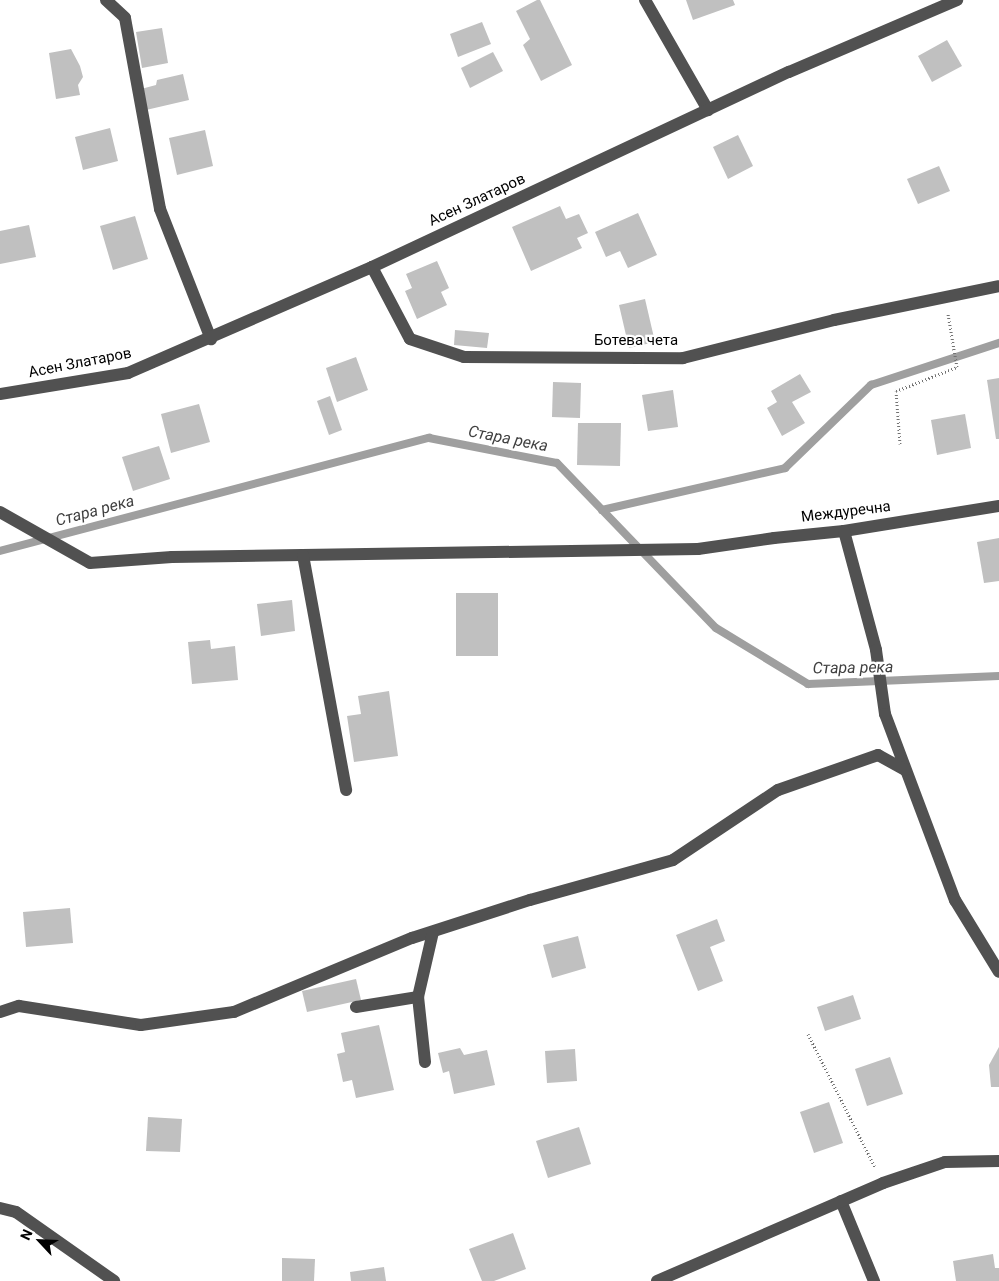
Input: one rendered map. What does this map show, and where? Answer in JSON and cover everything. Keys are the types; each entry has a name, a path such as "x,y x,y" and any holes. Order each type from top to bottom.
{"street":[{"path":"106,0 125,18 160,209 211,339"},
{"path":"644,0 708,110"},
{"name":"Асен Златаров","path":"0,394 128,374 372,267 789,72 957,0"},
{"name":"Ботева чета","path":"372,267 410,340 464,357 684,358 834,320 999,286"},
{"name":"Междуречна","path":"0,512 90,563 172,557 698,549 844,530 999,506"},
{"path":"844,530 876,650 884,714 955,900 999,972"},
{"path":"304,555 346,790"},
{"path":"0,1012 19,1006 141,1025 234,1012 433,932 530,900 673,860 778,790 878,755 905,770"},
{"path":"425,1062 418,997 433,932"},
{"path":"356,1007 418,997"},
{"path":"657,1281 883,1182 944,1162 999,1161"},
{"path":"840,1201 874,1281"},
{"path":"0,1208 16,1212 114,1281"}],"path":[{"path":"900,444 896,391 957,367 945,297"},
{"path":"808,1034 883,1182"}],"building":[{"path":"540,0 572,65 541,81 523,45 530,39 516,11"},
{"path":"686,0 733,0 735,5 693,20"},
{"path":"482,22 491,44 458,57 450,34"},
{"path":"162,28 168,63 142,68 136,32"},
{"path":"947,40 962,66 932,82 918,56"},
{"path":"71,49 80,66 83,77 78,85 80,95 56,99 49,53"},
{"path":"493,52 503,71 470,88 461,68"},
{"path":"183,74 189,100 146,110 141,89 156,85 157,80"},
{"path":"110,128 118,161 83,170 75,137"},
{"path":"205,130 213,166 177,175 169,138"},
{"path":"738,135 753,166 728,179 713,147"},
{"path":"939,166 950,191 918,204 907,179"},
{"path":"560,206 566,219 579,214 588,233 577,238 582,248 531,271 512,227"},
{"path":"638,213 657,255 628,268 620,251 606,257 595,232"},
{"path":"135,216 148,259 113,270 100,226"},
{"path":"29,225 36,257 0,264 0,231"},
{"path":"437,261 449,288 441,292 447,305 417,319 405,291 412,288 406,274"},
{"path":"645,299 655,342 629,348 619,305"},
{"path":"455,330 489,333 487,348 454,345"},
{"path":"356,357 368,390 337,402 326,368"},
{"path":"800,374 811,392 792,402 805,423 782,436 767,408 777,402 771,391"},
{"path":"999,378 999,439 996,439 987,380"},
{"path":"553,382 581,383 580,418 552,417"},
{"path":"673,390 678,427 648,431 642,395"},
{"path":"330,396 342,430 329,435 317,401"},
{"path":"199,404 210,442 171,453 161,414"},
{"path":"965,414 971,448 937,455 931,420"},
{"path":"578,423 621,423 620,466 577,465"},
{"path":"159,446 170,479 133,491 122,457"},
{"path":"999,538 999,581 984,583 977,542"},
{"path":"456,593 498,593 498,656 456,656"},
{"path":"292,600 295,631 261,636 257,604"},
{"path":"210,640 211,649 235,646 238,680 192,684 188,642"},
{"path":"389,691 398,756 354,762 347,716 361,714 358,696"},
{"path":"70,908 73,943 26,947 23,912"},
{"path":"717,919 725,941 710,947 723,981 698,991 676,935"},
{"path":"578,936 586,968 552,978 543,945"},
{"path":"356,979 361,1000 307,1012 302,991"},
{"path":"853,995 861,1019 825,1031 817,1007"},
{"path":"379,1025 394,1090 356,1098 352,1080 343,1082 337,1054 345,1052 341,1033"},
{"path":"999,1047 999,1087 991,1087 989,1065"},
{"path":"460,1048 464,1055 487,1050 495,1085 454,1094 449,1071 443,1073 438,1053"},
{"path":"575,1049 577,1081 547,1083 545,1051"},
{"path":"890,1057 903,1094 867,1106 855,1069"},
{"path":"829,1102 843,1143 814,1153 800,1112"},
{"path":"148,1117 182,1119 180,1152 146,1151"},
{"path":"579,1127 591,1164 548,1178 536,1141"},
{"path":"513,1233 526,1269 494,1281 482,1281 469,1249"},
{"path":"993,1254 995,1268 999,1268 999,1281 956,1281 953,1261"},
{"path":"282,1258 315,1259 314,1281 282,1281"},
{"path":"384,1267 386,1281 351,1281 350,1272"}],"waterway":[{"path":"602,510 785,468 871,385 999,343"},
{"name":"Стара река","path":"0,551 429,438 557,463 716,628 808,684 999,676"}]}
